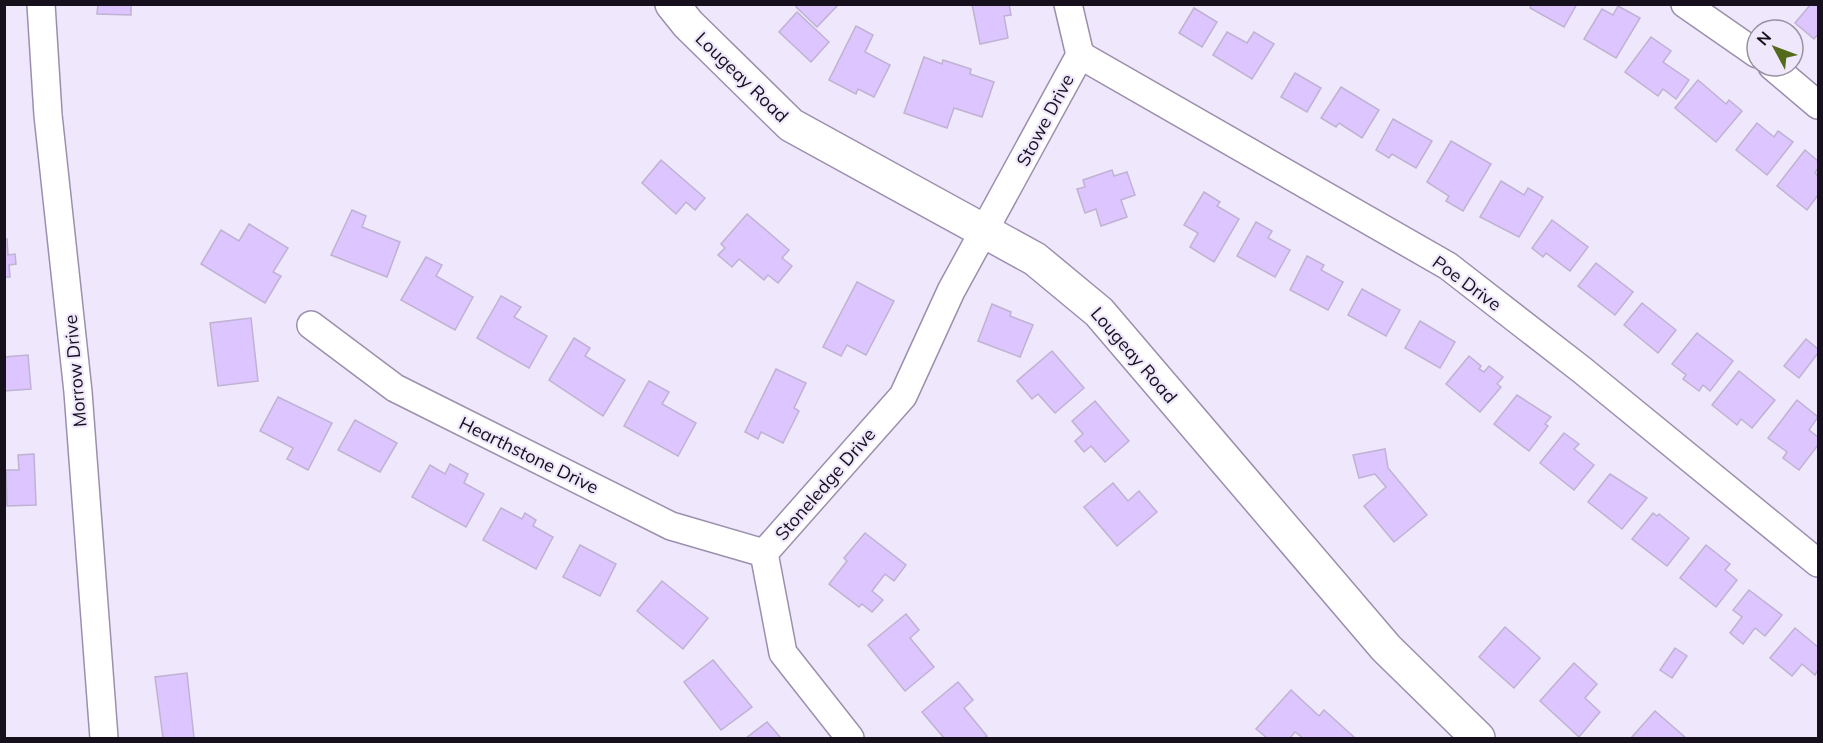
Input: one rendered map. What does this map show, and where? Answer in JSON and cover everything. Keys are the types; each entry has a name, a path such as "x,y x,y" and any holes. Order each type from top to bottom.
{"street":[{"name":"Morrow Drive","path":"41,4 48,115 78,392 104,738"},
{"name":"Lougeay Road","path":"672,4 688,24 791,125 1035,259 1099,312 1386,648 1478,738"},
{"name":"Stowe Drive","path":"986,231 1080,55 1068,4"},
{"path":"1685,4 1745,46"},
{"name":"Poe Drive","path":"1080,55 1448,266 1582,370 1818,563"},
{"path":"1786,78 1818,105"},
{"name":"Stoneledge Drive","path":"850,738 783,653 764,553 903,396 951,291 986,231"},
{"name":"Hearthstone Drive","path":"310,325 395,388 671,526 764,553"}],"building":[{"path":"98,4 131,4 131,15 97,14"},
{"path":"798,4 839,4 817,27 796,7"},
{"path":"972,4 1009,4 1011,15 1004,16 1008,38 980,44"},
{"path":"1532,4 1577,4 1564,27 1530,8"},
{"path":"1811,4 1818,4 1818,34 1814,39 1805,31 1805,18 1799,18"},
{"path":"1618,6 1640,18 1616,58 1584,39 1602,9 1613,15"},
{"path":"1194,8 1217,22 1202,47 1179,33"},
{"path":"797,12 829,42 811,62 779,32"},
{"path":"856,26 873,35 865,52 890,65 874,97 858,89 856,94 829,80"},
{"path":"1227,32 1247,43 1254,32 1274,44 1252,79 1213,55"},
{"path":"1651,37 1671,51 1663,62 1689,80 1676,99 1663,89 1658,96 1625,72"},
{"path":"924,57 942,64 943,60 971,69 970,74 994,82 982,117 954,108 947,128 904,113"},
{"path":"1295,73 1321,88 1307,112 1281,97"},
{"path":"1698,80 1726,104 1729,100 1742,111 1716,142 1675,108"},
{"path":"1341,87 1379,110 1362,138 1339,123 1336,127 1321,118"},
{"path":"1393,119 1432,141 1416,168 1392,154 1389,158 1376,150"},
{"path":"1757,123 1774,137 1778,131 1793,142 1767,175 1736,150"},
{"path":"1451,141 1491,164 1463,211 1446,201 1449,196 1427,182"},
{"path":"1805,150 1818,161 1815,173 1818,176 1818,195 1807,210 1777,186"},
{"path":"661,160 705,198 695,210 686,202 676,214 642,183"},
{"path":"1112,170 1114,176 1127,172 1135,195 1121,200 1127,217 1101,226 1096,209 1085,213 1077,189 1085,187 1083,180"},
{"path":"1501,181 1524,195 1528,188 1543,197 1519,237 1480,217"},
{"path":"1204,192 1220,202 1217,206 1239,219 1214,262 1190,247 1198,233 1184,225"},
{"path":"352,210 366,216 362,227 400,242 387,277 331,255"},
{"path":"747,214 789,250 782,258 792,266 778,283 768,275 764,280 739,259 732,267 718,255 725,248 721,244"},
{"path":"1552,220 1588,247 1570,271 1546,253 1543,257 1532,248"},
{"path":"1256,222 1272,231 1268,238 1290,250 1275,277 1237,256"},
{"path":"249,224 288,248 273,272 281,276 265,303 201,264 221,230 239,241"},
{"path":"4,239 7,239 8,255 15,254 16,264 9,265 10,277 4,277"},
{"path":"1307,256 1324,265 1321,270 1343,282 1328,310 1290,290"},
{"path":"426,257 442,265 436,276 473,297 455,330 401,300"},
{"path":"1596,263 1633,292 1615,315 1578,286"},
{"path":"857,282 894,301 866,355 847,345 841,356 823,347"},
{"path":"1362,289 1400,310 1386,336 1348,315"},
{"path":"501,296 521,307 514,317 547,336 529,368 477,338"},
{"path":"1642,303 1676,330 1658,353 1624,325"},
{"path":"992,304 1011,312 1010,316 1033,325 1020,357 978,341"},
{"path":"251,318 258,381 218,386 210,323"},
{"path":"1420,321 1455,342 1440,368 1405,348"},
{"path":"1697,333 1733,361 1710,391 1703,385 1699,391 1683,379 1686,375 1672,364"},
{"path":"574,338 590,348 585,356 625,380 603,416 549,380"},
{"path":"1806,339 1818,349 1818,353 1799,378 1784,366"},
{"path":"1052,351 1084,388 1055,413 1038,394 1032,399 1017,381"},
{"path":"28,355 31,389 4,391 4,357"},
{"path":"1469,356 1481,366 1479,369 1484,372 1489,366 1503,377 1497,384 1501,387 1480,412 1446,384"},
{"path":"776,369 806,383 794,408 799,411 783,443 761,432 758,439 745,432"},
{"path":"1739,371 1775,400 1752,428 1741,419 1737,425 1712,405"},
{"path":"649,381 669,392 662,404 696,423 678,456 624,426"},
{"path":"1517,395 1551,417 1545,424 1548,426 1529,451 1494,424"},
{"path":"278,397 332,423 308,470 287,459 293,448 260,431"},
{"path":"1797,400 1818,417 1809,430 1818,437 1818,445 1799,470 1783,458 1787,452 1768,438"},
{"path":"1095,401 1129,441 1105,462 1091,446 1084,452 1075,441 1083,434 1072,421"},
{"path":"355,420 397,443 380,472 338,450"},
{"path":"1564,433 1579,444 1574,449 1594,465 1574,490 1540,463"},
{"path":"1385,449 1388,468 1427,515 1394,542 1364,506 1386,487 1375,474 1359,478 1353,455"},
{"path":"34,454 36,505 7,506 6,470 19,470 18,455"},
{"path":"450,464 468,474 464,483 484,494 466,527 412,497 430,465 445,474"},
{"path":"1610,474 1647,498 1622,529 1588,502"},
{"path":"1113,483 1128,501 1139,491 1157,512 1117,546 1084,507"},
{"path":"501,508 522,519 525,513 536,520 533,526 553,537 536,569 483,540"},
{"path":"1653,513 1657,516 1659,514 1689,538 1667,566 1632,539"},
{"path":"865,533 906,565 894,581 885,574 872,591 883,600 872,612 862,604 859,607 829,584 847,561 844,558"},
{"path":"580,545 616,564 600,596 563,577"},
{"path":"1706,545 1730,564 1725,570 1737,580 1716,607 1680,578"},
{"path":"662,581 708,618 683,649 637,611"},
{"path":"1749,590 1782,615 1765,636 1755,628 1743,644 1730,633 1742,617 1733,610"},
{"path":"906,614 919,630 910,638 934,667 905,691 868,645"},
{"path":"1505,627 1540,658 1514,688 1479,657"},
{"path":"1795,628 1818,647 1818,670 1815,675 1802,664 1792,676 1770,658"},
{"path":"1675,648 1687,656 1672,678 1660,670"},
{"path":"713,660 752,707 721,730 684,682"},
{"path":"1574,663 1597,684 1585,698 1600,712 1579,737 1540,701"},
{"path":"187,673 194,738 163,738 155,677"},
{"path":"958,682 973,700 964,708 987,736 984,738 944,738 922,712"},
{"path":"1291,690 1319,716 1324,710 1355,738 1303,738 1295,732 1290,738 1267,738 1256,729"},
{"path":"1655,711 1686,738 1631,738"},
{"path":"767,722 781,738 746,738"}]}
